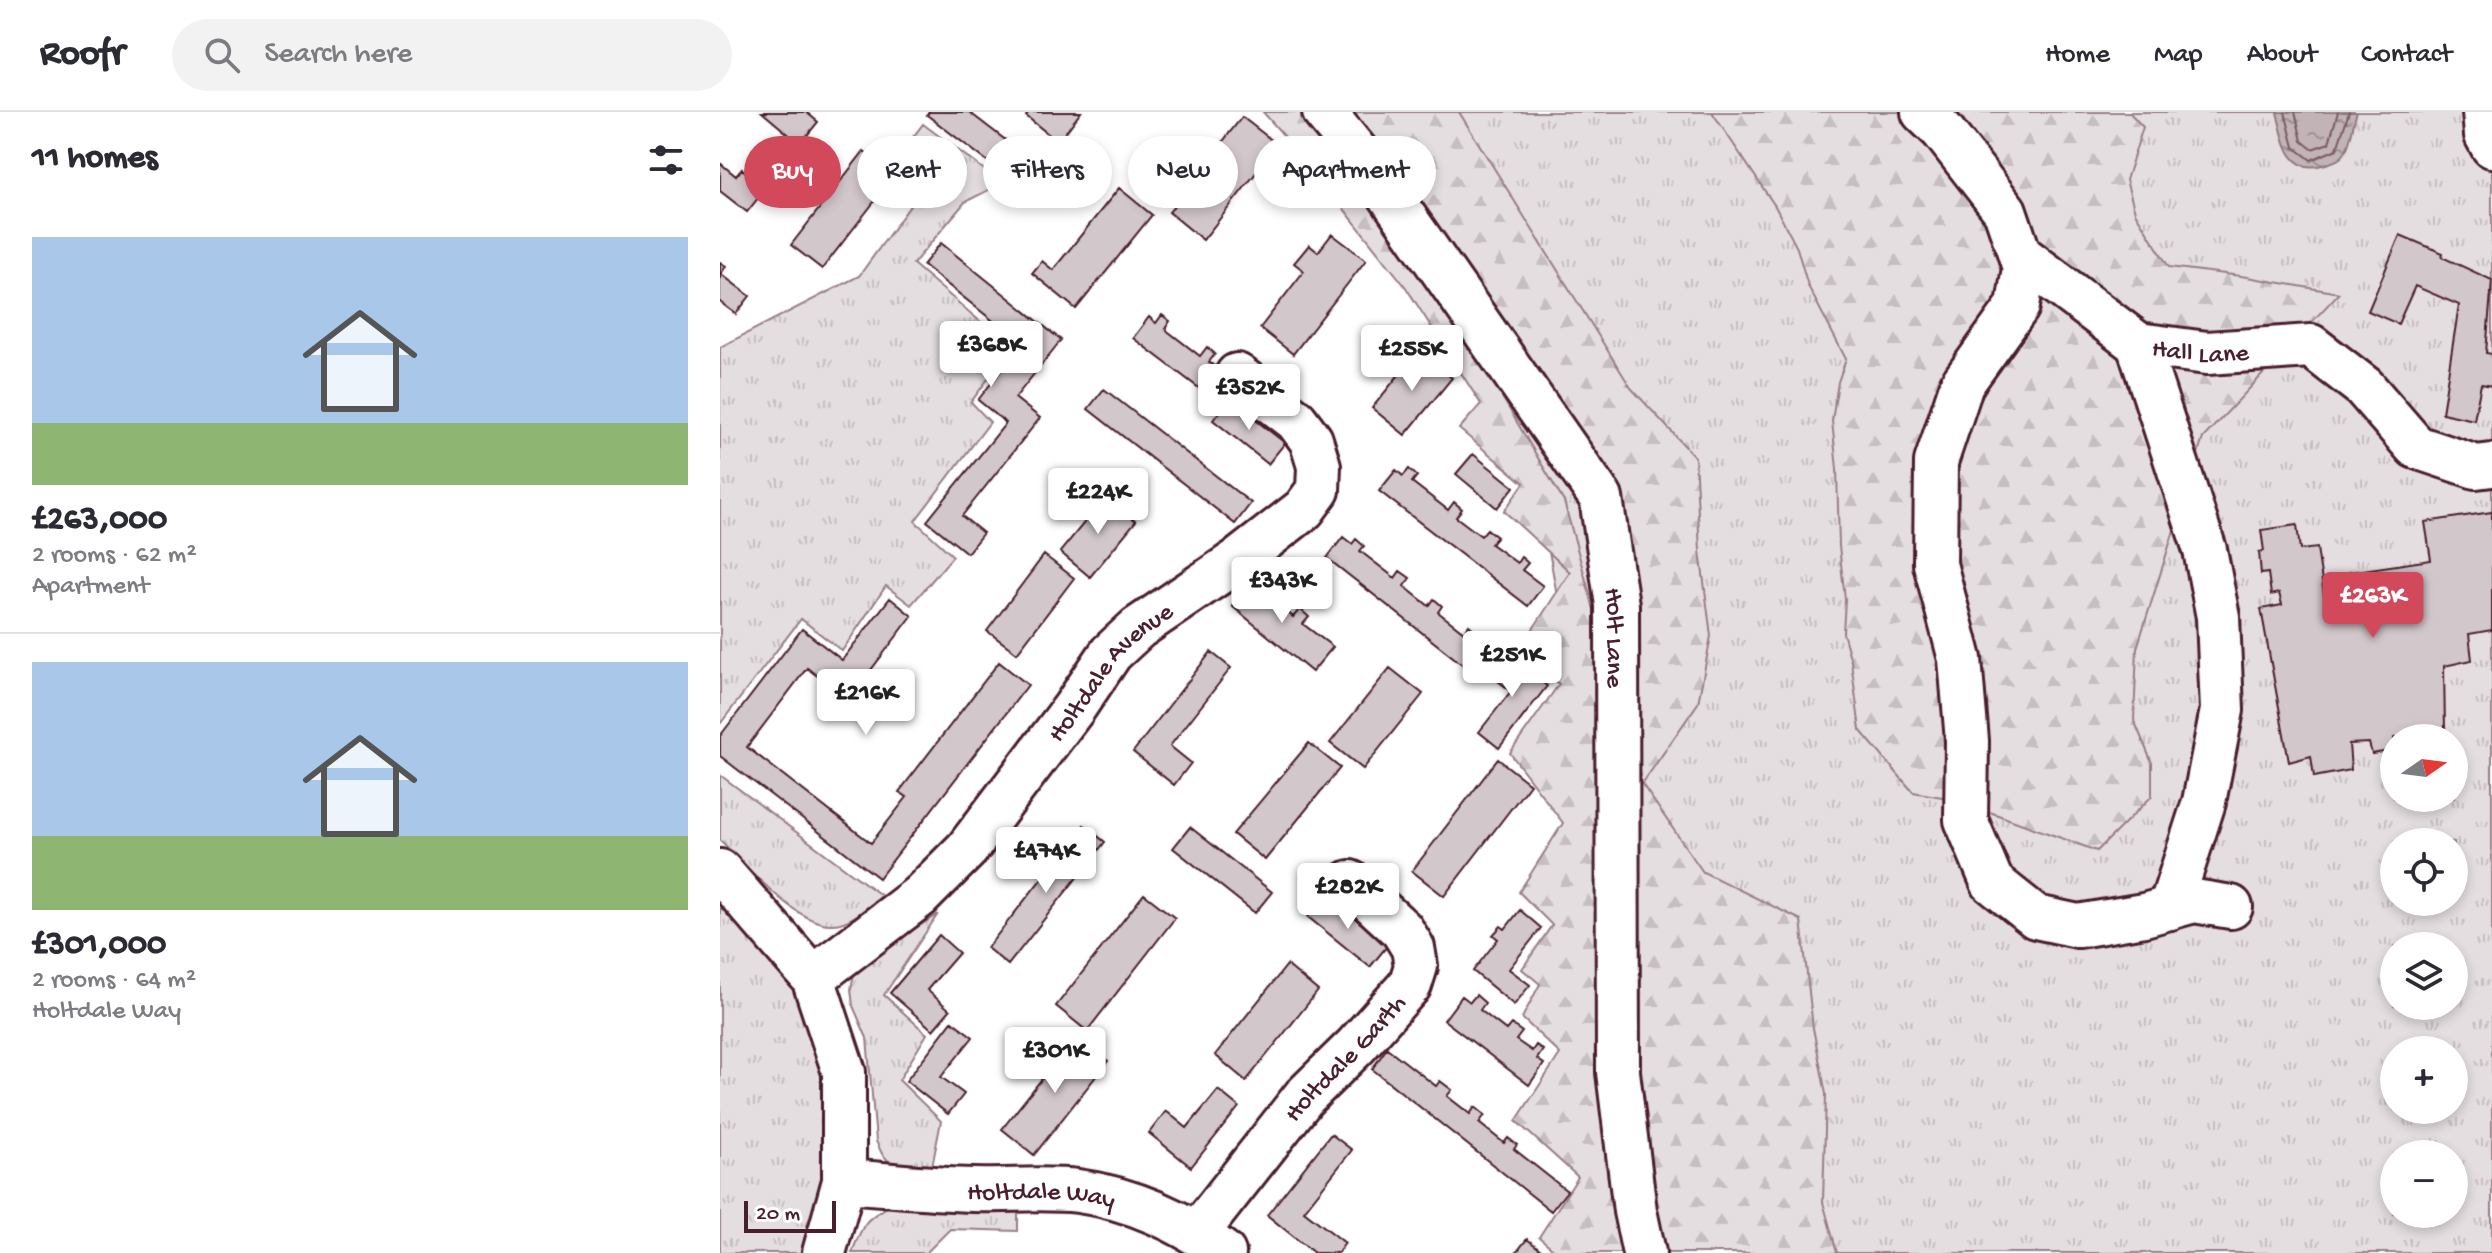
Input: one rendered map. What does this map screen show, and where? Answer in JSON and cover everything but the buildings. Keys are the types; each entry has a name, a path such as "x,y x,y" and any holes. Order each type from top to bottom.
{"street":[{"name":"Holt Lane","path":"1324,112 1374,173 1601,498 1617,605 1618,1072 1635,1211 1644,1253"},
{"path":"1923,112 1942,130 2005,211 2024,268 2018,306 1962,384 1936,462 1935,564 1960,659 1967,741 1966,820 1992,882 2036,917 2078,926 2144,915 2194,901 2231,907"},
{"path":"2484,112 2486,135 2492,146"},
{"name":"Hall Lane","path":"2020,255 2138,344 2207,353 2311,346 2364,387 2416,447 2476,467 2492,465"},
{"path":"2138,344 2205,550 2218,617 2222,710 2204,802 2170,908"},
{"name":"Holtdale Avenue","path":"813,978 920,896 967,849 1074,708 1111,653 1138,628 1241,558 1304,509 1318,490 1319,466 1311,440 1296,420 1237,375"},
{"path":"720,871 813,978 844,1072 844,1181 824,1253"},
{"name":"Holtdale Garth","path":"1211,1242 1304,1097 1356,1046 1410,985 1416,966 1413,948 1402,930 1350,882"},
{"name":"Holtdale Way","path":"844,1181 973,1190 1078,1191 1106,1196 1162,1216 1211,1242"}],"green space":[{"path":"1263,112 1459,112 1631,388 1695,457 1700,551 1711,636 1698,703 1642,784 1703,872 1801,920 1813,1028 1826,1094 1823,1202 1837,1253 1558,1253 1539,1237 1578,1177 1516,1121 1560,1054 1522,1018 1540,984 1522,969 1552,925 1519,892 1563,823 1510,753 1559,684 1520,649 1570,572 1504,511 1524,483 1459,429 1481,404 1405,286 1343,208 1390,208 1564,502 1641,777 1633,711 1623,503 1400,208 1436,208 1436,136 1284,136"},
{"path":"1301,112 2492,112 2492,1253 1683,1253 1659,1159 1539,496 1360,208 1436,208 1436,136 1316,136"},
{"path":"1712,112 2129,112 2143,127 2126,180 2135,212 2169,267 2339,293 2203,438 2137,648 2134,720 2152,763 2152,796 2097,851 1954,799 1913,792 1860,730 1851,661 1843,633 1845,599 1832,421 1838,382 1846,359 1808,286 1797,248 1775,206"},
{"path":"923,124 939,136 914,136"},
{"path":"967,157 983,169 983,193 967,201"},
{"path":"908,208 960,208 913,264 1011,348 971,402 990,422 915,521 953,556 911,605 886,586 842,651 801,619 720,724 720,347 859,276"},
{"path":"720,775 882,896 853,918 833,924 804,916 788,905 720,840"},
{"path":"720,897 759,937 794,989 815,1044 828,1100 825,1165 816,1226 804,1253 720,1253"},
{"path":"938,914 884,995 927,1034 899,1080 941,1121 931,1172 894,1167 882,1154 876,1141 867,1038 853,1006 851,989 854,973 864,961"},
{"path":"894,1203 1018,1207 1018,1231 950,1229 926,1253 852,1253 866,1222"}],"water":[{"path":"2277,112 2357,112 2349,144 2342,156 2310,167 2294,159 2289,151"}]}
